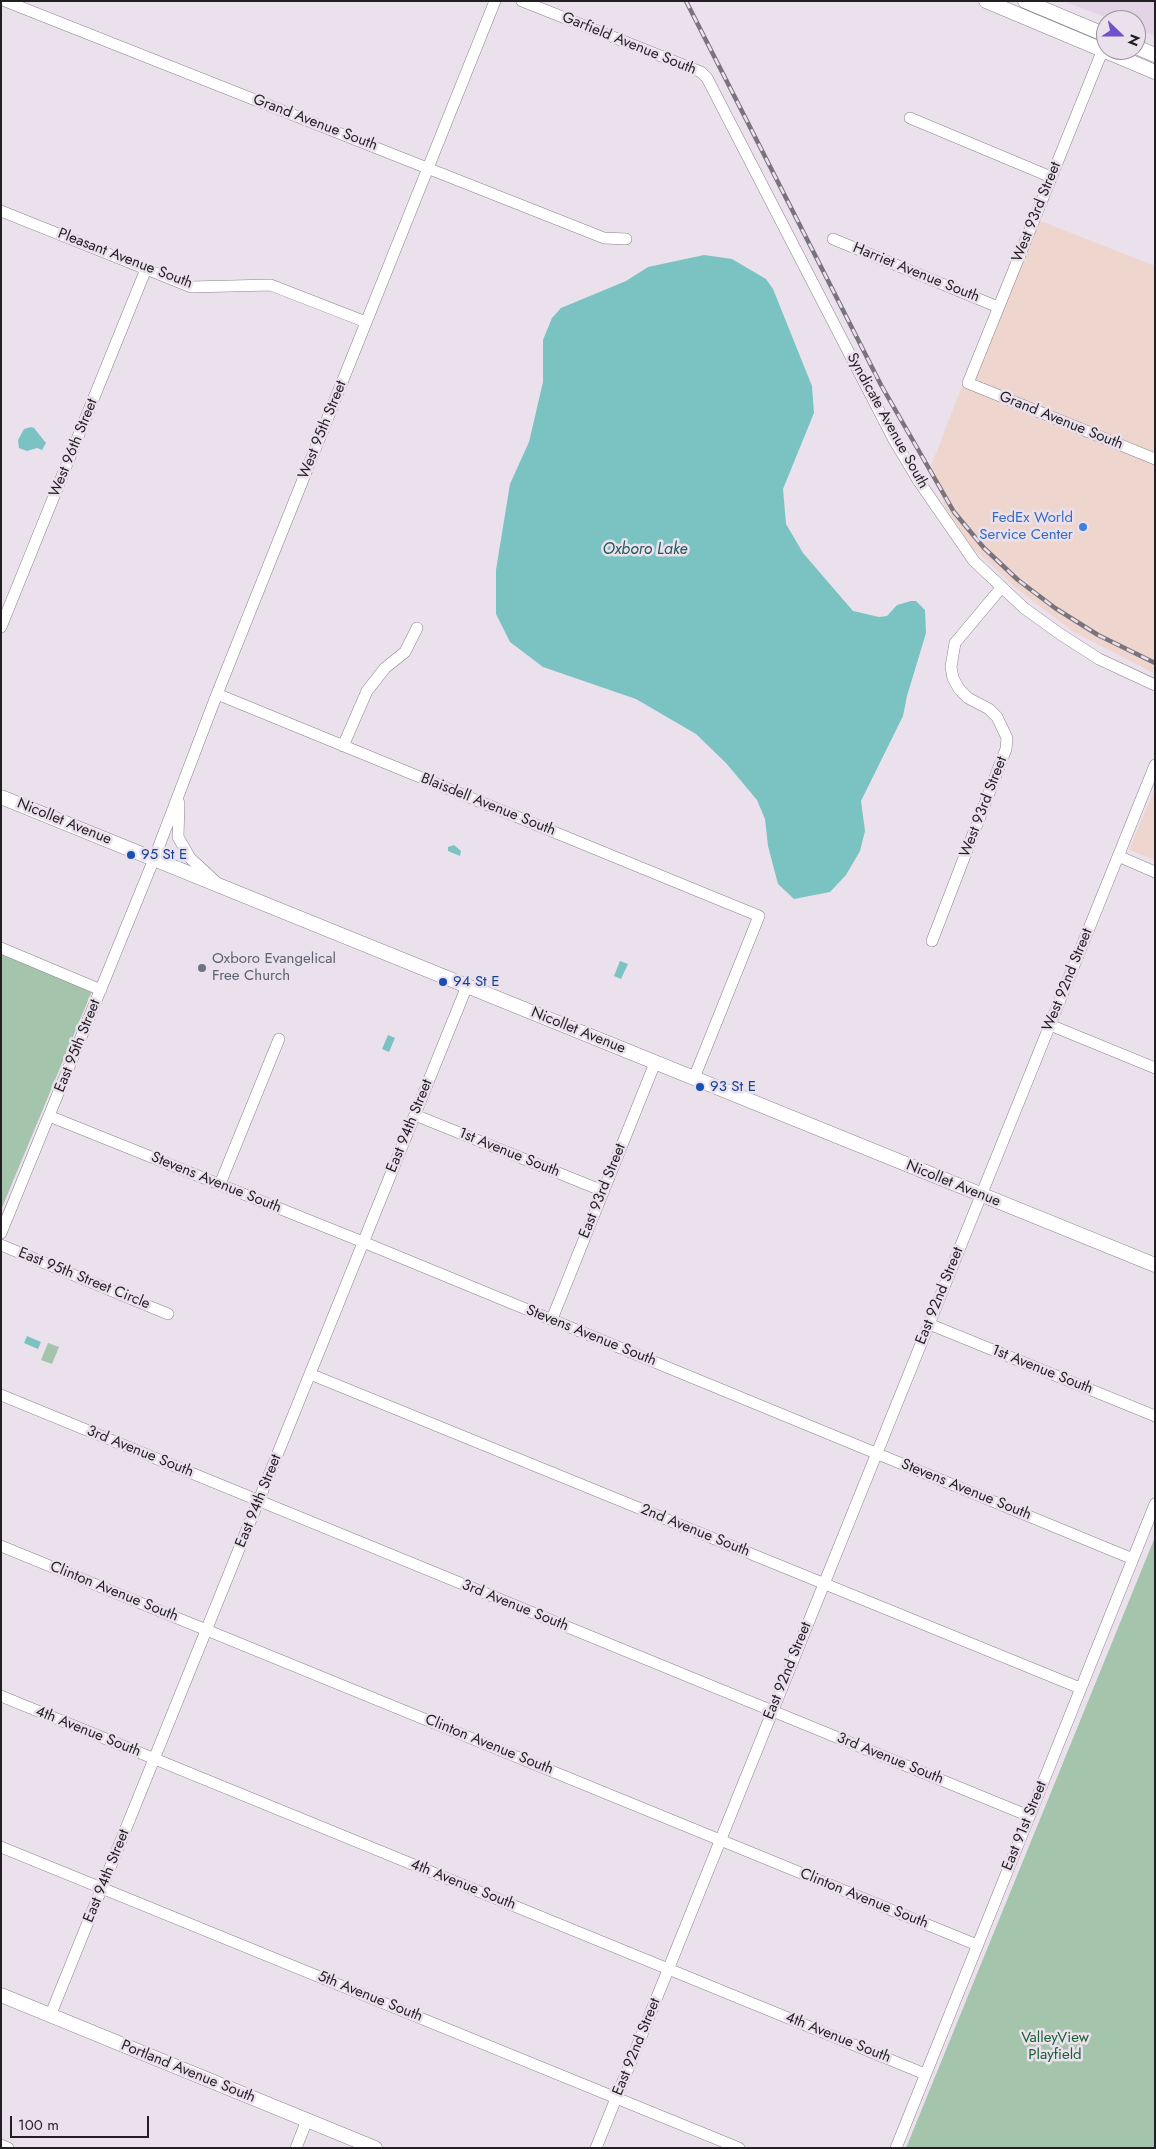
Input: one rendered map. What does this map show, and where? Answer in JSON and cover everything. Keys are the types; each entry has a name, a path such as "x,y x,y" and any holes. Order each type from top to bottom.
{"main road":[{"path":"986,1 1096,43"},
{"path":"1025,1 1096,31"},
{"path":"1131,60 1155,72"},
{"name":"Nicollet Avenue","path":"1,797 1155,1265"},
{"name":"Portland Avenue South","path":"1,1995 375,2148"}],"street":[{"name":"Grand Avenue South","path":"5,1 604,238 626,239"},
{"name":"West 95th Street","path":"154,859 217,694 495,1"},
{"name":"Garfield Avenue South","path":"522,1 700,72 708,78"},
{"name":"West 93rd Street","path":"968,383 1098,60"},
{"name":"Syndicate Avenue South","path":"708,78 899,448 918,480 974,561 1024,608 1084,649 1155,685"},
{"path":"910,118 1051,177"},
{"name":"Pleasant Avenue South","path":"1,211 191,287 271,285 366,322"},
{"name":"Harriet Avenue South","path":"833,239 998,307"},
{"name":"West 96th Street","path":"1,627 146,269"},
{"name":"Grand Avenue South","path":"968,383 1155,459"},
{"name":"West 93rd Street","path":"932,941 1006,749 1005,732 997,717 988,709 968,698 959,689 953,678 951,667 952,654 956,643 1001,588"},
{"path":"343,746 367,691 385,668 405,652 417,628"},
{"name":"Blaisdell Avenue South","path":"217,694 759,916 694,1078"},
{"name":"West 92nd Street","path":"982,1195 1155,765"},
{"path":"180,788 177,824 178,837 190,858 221,887"},
{"path":"1118,856 1155,872"},
{"name":"East 95th Street","path":"1,1233 154,859"},
{"path":"1,948 101,990"},
{"name":"East 94th Street","path":"50,2016 467,986"},
{"path":"1050,1025 1155,1068"},
{"path":"220,1184 279,1039"},
{"name":"East 93rd Street","path":"552,1319 655,1063"},
{"name":"1st Avenue South","path":"415,1115 604,1191"},
{"name":"Stevens Avenue South","path":"49,1116 552,1319 1132,1559"},
{"name":"East 92nd Street","path":"596,2148 982,1195"},
{"name":"East 95th Street Circle","path":"1,1245 168,1314"},
{"name":"1st Avenue South","path":"929,1324 1155,1416"},
{"name":"2nd Avenue South","path":"310,1374 1080,1688"},
{"name":"3rd Avenue South","path":"2,1396 1029,1816"},
{"name":"East 91st Street","path":"896,2148 1155,1504"},
{"name":"Clinton Avenue South","path":"1,1546 977,1945"},
{"name":"4th Avenue South","path":"1,1696 925,2074"},
{"name":"5th Avenue South","path":"1,1847 740,2148"},
{"path":"296,2148 307,2120"},
{"path":"1,2145 8,2148"}],"shaded area":[{"path":"1063,1 1155,1 1155,36 1146,33 1146,10 1096,10 1096,14"},
{"path":"1028,216 1155,266 1155,674 1074,632 1018,590 971,546 944,505 931,466"},
{"path":"1155,788 1155,860 1129,850"}],"green space":[{"path":"1,954 92,991 1,1210"},
{"path":"48,1343 59,1347 52,1364 41,1360"},
{"name":"ValleyView Playfield","path":"1155,1537 1155,2148 906,2148"}],"water":[{"name":"Oxboro Lake","path":"704,255 732,259 766,279 773,289 812,386 814,413 783,489 786,524 803,553 853,611 879,617 887,616 897,605 911,601 916,601 925,610 926,633 903,716 861,801 865,831 860,851 846,875 830,892 794,899 778,884 768,846 765,819 757,800 726,763 696,734 636,699 543,667 510,642 496,614 496,570 510,484 529,442 543,382 543,340 552,318 561,308 626,281 648,267"},
{"path":"34,428 46,443 42,450 37,448 27,451 19,448 18,440 24,429"},
{"path":"454,845 461,851 460,856 448,851 448,847"},
{"path":"620,961 628,964 621,979 614,976"},
{"path":"388,1035 395,1038 389,1052 382,1049"},
{"path":"27,1336 41,1342 38,1349 24,1343"}],"railway":[{"path":"686,1 881,385 954,512 984,548 1018,580 1055,608 1098,635 1155,663"}],"place":[{"name":"FedEx World Service Center","path":"1083,527"},
{"name":"95 St E","path":"131,855"},
{"name":"Oxboro Evangelical Free Church","path":"202,968"},
{"name":"94 St E","path":"443,982"},
{"name":"93 St E","path":"700,1087"}]}
